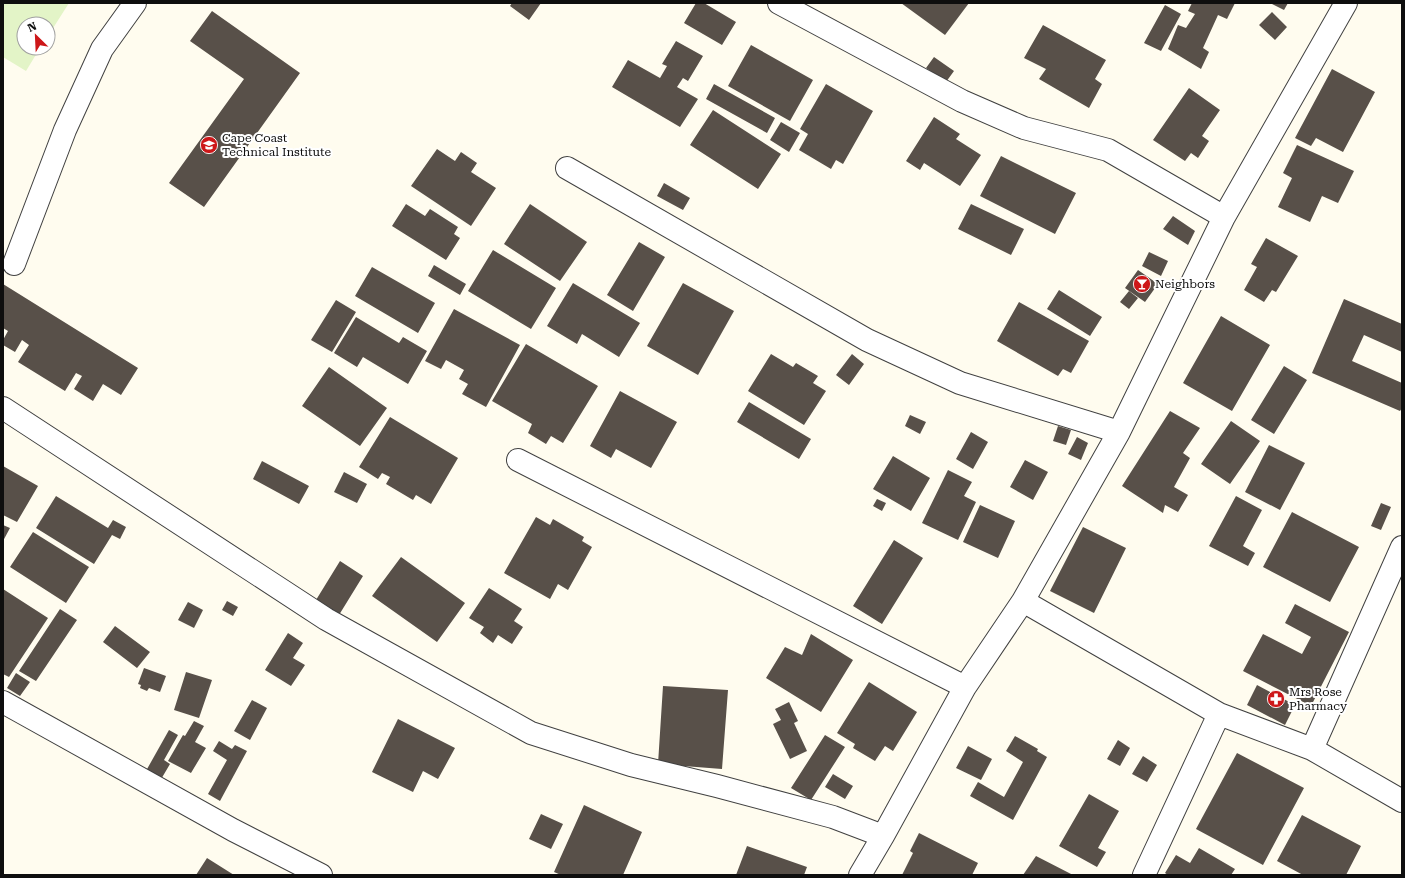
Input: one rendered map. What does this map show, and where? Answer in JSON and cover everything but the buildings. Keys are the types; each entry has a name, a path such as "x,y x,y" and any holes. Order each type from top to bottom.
{"street":[{"path":"14,264 65,130 102,49 134,3"},
{"path":"780,3 962,101 1024,128 1108,150 1224,218"},
{"path":"860,875 965,687 1023,601 1119,432 1224,218 1346,3"},
{"path":"566,168 867,340 960,383 1119,432"},
{"path":"3,408 326,619 531,733 631,765 833,817 883,836"},
{"path":"518,460 965,687"},
{"path":"1312,750 1402,547"},
{"path":"1023,601 1218,714 1312,750 1402,801"},
{"path":"3,702 233,830 321,875"},
{"path":"1144,875 1218,714"}],"green space":[{"path":"3,3 69,3 56,23 56,16 16,16 16,56 35,56 26,71 3,57"}],"place":[{"name":"Cape Coast Technical Institute","path":"209,145"},
{"name":"Neighbors","path":"1142,284"},
{"name":"Mrs Rose Pharmacy","path":"1276,699"}]}
